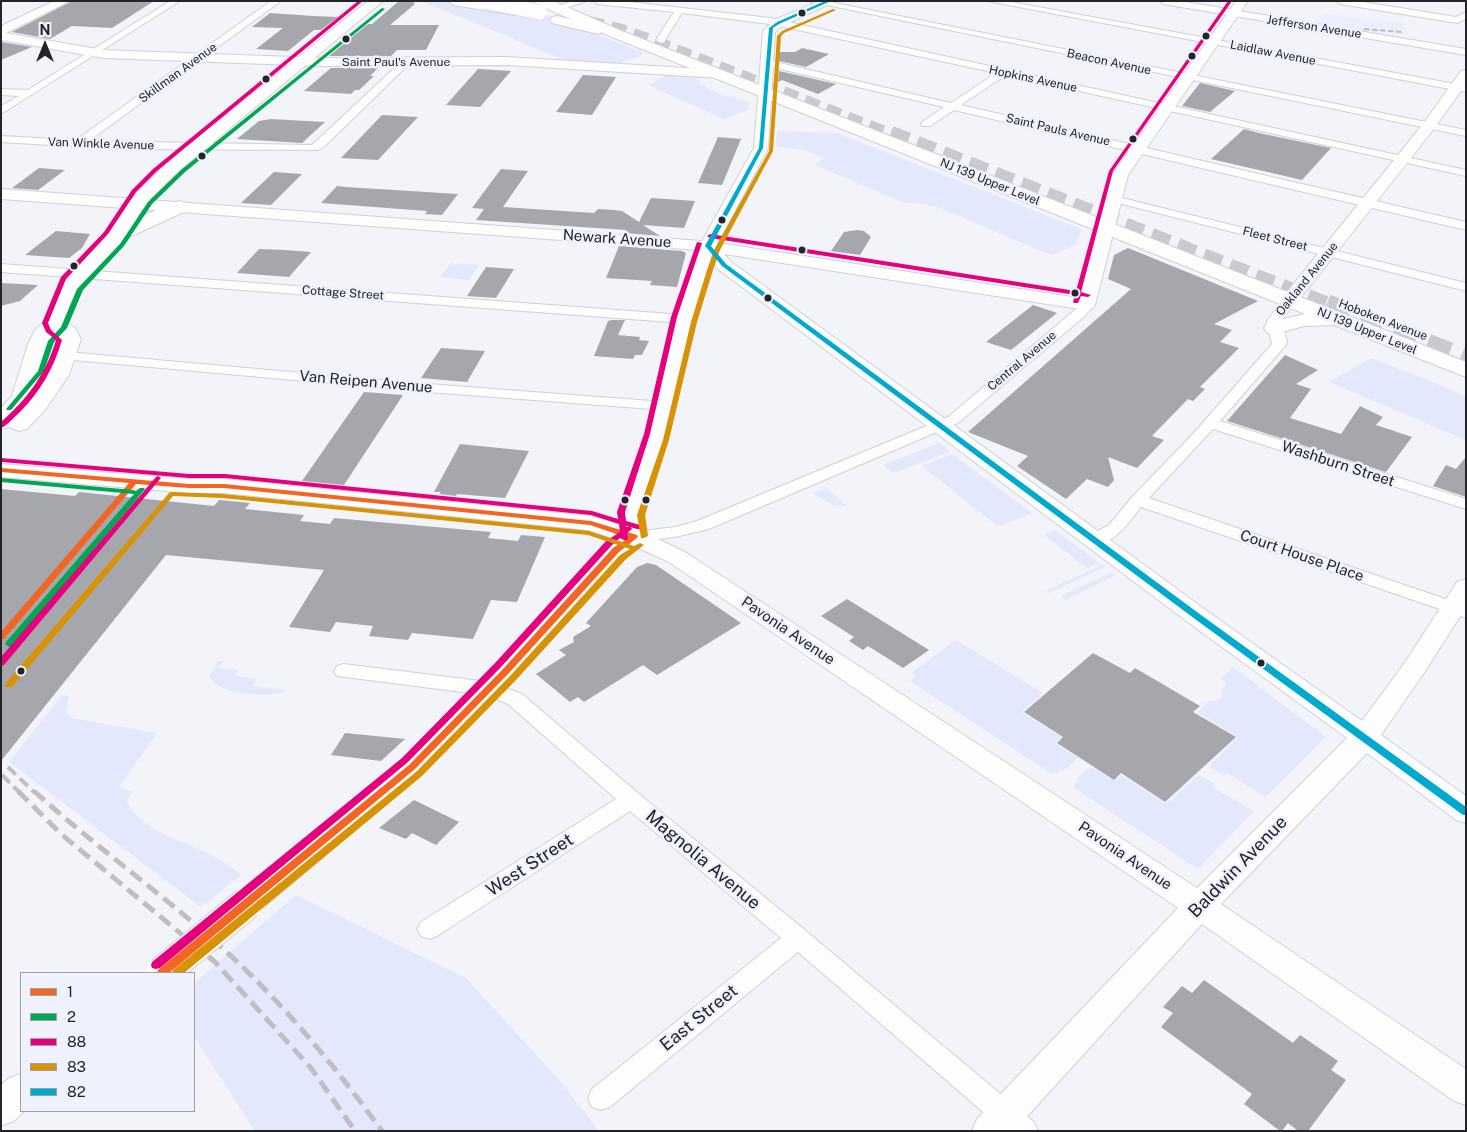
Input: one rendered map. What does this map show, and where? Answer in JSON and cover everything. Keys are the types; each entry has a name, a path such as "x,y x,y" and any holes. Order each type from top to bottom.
{"main road":[{"path":"1,32 64,1"},
{"path":"1,422 23,398 43,335 55,324 67,289 117,236 137,204 166,173 377,1"},
{"path":"454,1 518,12 561,15"},
{"path":"465,1 518,12"},
{"path":"484,1 540,6 598,30"},
{"path":"708,246 1086,305 1120,175 1190,78 1242,1"},
{"path":"163,972 412,767 489,689 616,550 634,536 631,514 657,437 684,318 708,246 760,148 770,31 778,23 827,2"},
{"name":"NJ 139 Upper Level","path":"561,15 659,44 749,75 766,78 1110,213 1295,294 1342,321 1423,353"},
{"name":"Saint Paul's Avenue","path":"1,36 93,53 303,62 506,61 720,74"},
{"path":"642,70 659,44"},
{"name":"NJ 139 Upper Level","path":"659,44 720,74 766,78"},
{"name":"Oakland Avenue","path":"1295,294 1401,159 1460,88 1466,74"},
{"name":"Newark Avenue","path":"1,194 708,246"},
{"path":"117,236 146,222 160,212 179,207"},
{"path":"708,246 724,266 1198,617 1366,737 1466,812"},
{"name":"Hoboken Avenue","path":"1295,294 1466,352"},
{"path":"1275,328 1290,322 1309,319 1342,321"},
{"path":"1,440 44,397 57,378 67,356 70,339 55,324"},
{"name":"Hoboken Avenue","path":"1423,353 1466,370"},
{"path":"1,403 32,366"},
{"name":"Pavonia Avenue","path":"1,470 189,486 224,486 591,523 634,536 677,557 1199,906 1466,1089"},
{"name":"Baldwin Avenue","path":"1007,1125 1199,906 1366,737 1461,602"},
{"path":"1,1085 20,1089"},
{"path":"1,1109 20,1090"}],"street":[{"path":"1,111 176,1"},
{"name":"Skillman Avenue","path":"78,144 278,1"},
{"path":"561,15 582,1"},
{"name":"Hopkins Avenue","path":"597,1 778,23 1466,173"},
{"name":"Beacon Avenue","path":"811,1 827,2 1428,127 1466,133"},
{"name":"Laidlaw Avenue","path":"992,1 1460,88"},
{"name":"Jefferson Avenue","path":"1163,1 1466,52"},
{"path":"1340,1 1457,20 1466,15"},
{"path":"1404,12 1412,5"},
{"path":"659,44 679,10"},
{"name":"Van Winkle Avenue","path":"1,139 115,146 305,149 320,144 406,62"},
{"path":"926,124 1003,73"},
{"name":"Saint Pauls Avenue","path":"766,78 954,106 1466,226"},
{"path":"1,92 29,93"},
{"name":"Fleet Street","path":"1110,213 1329,253 1466,287"},
{"name":"Cottage Street","path":"1,268 684,318"},
{"name":"Oakland Avenue","path":"1094,540 1115,529 1138,500 1279,345 1280,341 1274,319 1295,294"},
{"name":"Central Avenue","path":"634,536 675,532 703,525 953,420 1081,312 1086,305"},
{"name":"Van Reipen Avenue","path":"67,356 665,406"},
{"name":"Washburn Street","path":"1210,423 1466,504"},
{"name":"Court House Place","path":"1138,500 1461,602"},
{"name":"Magnolia Avenue","path":"344,671 489,689 515,699 631,800 798,938 1007,1125"},
{"name":"West Street","path":"429,929 631,800"},
{"name":"East Street","path":"601,1098 798,938"}],"shaded area":[{"path":"421,1 509,1 643,52 641,56 616,64 567,61"},
{"path":"1325,13 1359,19 1403,22 1407,34 1362,31 1313,23"},
{"path":"666,75 690,76 699,80 700,84 719,94 749,102 748,110 723,119 648,85"},
{"path":"777,131 837,133 1081,229 1077,244 1051,255 935,206 902,202 815,165 823,158 806,151 776,146"},
{"path":"451,263 479,265 469,280 440,277"},
{"path":"1372,358 1466,396 1466,440 1329,382"},
{"path":"939,443 950,452 893,473 883,465"},
{"path":"952,454 1032,513 998,527 922,466"},
{"path":"826,488 847,506 837,506 829,503 813,493"},
{"path":"1055,530 1105,567 1049,593 1045,591 1100,566 1096,563 1087,568 1044,535"},
{"path":"1111,573 1114,576 1065,600 1061,596"},
{"path":"956,640 1043,693 1022,712 1061,737 1055,743 1078,758 1064,770 1062,769 1052,774 910,681 916,676 911,673"},
{"path":"218,661 223,661 219,668 238,670 235,676 256,679 253,686 288,690 281,693 259,695 246,694 222,687 214,682 210,676"},
{"path":"1233,667 1326,737 1266,797 1227,773 1224,776 1209,766 1238,737 1197,712 1209,701 1217,701 1223,696 1221,690 1227,684 1220,679"},
{"path":"62,695 69,696 66,711 72,718 157,733 119,787 132,792 127,802 143,821 155,829 208,853 241,875 201,907 9,762"},
{"path":"1090,767 1115,781 1121,775 1166,804 1199,775 1215,784 1212,787 1254,811 1198,869 1074,788 1079,780 1077,778"},
{"path":"296,895 466,978 561,1082 599,1131 255,1131 195,1039 195,982"}],"building":[{"path":"72,1 154,1 112,28 72,26 50,39 12,32"},
{"path":"399,1 412,1 415,4 390,25 439,25 426,50 397,50 391,56 329,56 368,24 372,24"},
{"path":"270,13 338,17 321,30 314,30 288,51 256,49 283,28 252,27"},
{"path":"1,42 32,47 1,60"},
{"path":"802,48 829,54 806,67 779,61 779,52 795,52"},
{"path":"331,68 378,68 370,76 374,76 359,90 355,90 351,94 304,91"},
{"path":"478,69 511,71 480,107 446,105"},
{"path":"779,71 836,84 818,94 782,80 778,82"},
{"path":"583,75 616,77 592,115 556,112"},
{"path":"1200,83 1235,91 1210,112 1182,106"},
{"path":"382,115 418,117 378,160 341,158"},
{"path":"271,119 325,122 302,143 237,139 259,121"},
{"path":"1244,129 1331,148 1302,180 1211,159"},
{"path":"718,137 741,139 722,185 698,183"},
{"path":"39,168 65,170 38,190 12,188"},
{"path":"501,169 528,171 503,207 594,213 598,209 614,210 622,211 639,222 651,198 695,201 684,228 643,225 660,236 625,233 626,230 476,220 484,209 472,208"},
{"path":"274,172 302,174 271,205 241,203"},
{"path":"337,186 458,194 442,215 425,214 427,211 321,203"},
{"path":"56,231 90,234 82,248 69,258 25,255"},
{"path":"864,231 871,237 860,255 831,251 844,232"},
{"path":"619,246 682,251 686,253 677,287 650,285 652,281 606,278"},
{"path":"1128,248 1258,301 1214,324 1232,330 1220,342 1239,348 1200,387 1205,389 1193,401 1188,399 1152,436 1164,440 1137,468 1108,457 1114,480 1108,487 1087,479 1066,499 1017,466 1028,456 968,432 1131,289 1108,279 1114,255"},
{"path":"259,249 311,252 289,277 237,273"},
{"path":"486,267 514,269 496,298 467,296"},
{"path":"1,283 38,285 20,301 1,306"},
{"path":"1033,305 1057,313 1011,350 986,342"},
{"path":"625,320 618,335 640,337 639,340 649,341 642,355 635,355 633,359 594,356 608,321"},
{"path":"441,348 485,351 467,382 421,378"},
{"path":"1285,355 1318,370 1296,384 1311,389 1290,418 1341,434 1360,406 1383,417 1376,425 1412,437 1386,472 1227,421"},
{"path":"364,392 403,395 344,485 302,481"},
{"path":"460,444 529,451 505,498 457,494 456,496 434,492"},
{"path":"1466,457 1466,497 1433,486 1446,465 1456,469"},
{"path":"1,489 75,496 79,492 214,506 219,500 250,503 245,509 304,515 300,521 330,524 334,518 491,532 488,538 518,541 521,535 545,537 517,602 491,600 473,639 412,633 408,640 369,636 373,626 336,622 330,632 289,627 324,570 166,555 1,761"},
{"path":"647,563 656,565 741,623 657,675 643,665 584,702 578,697 570,702 536,674 566,655 559,650 574,642 573,637 591,626 586,623 637,567"},
{"path":"847,599 929,650 903,668 868,646 863,650 849,641 854,637 821,616"},
{"path":"1093,653 1130,673 1135,668 1200,706 1193,712 1236,737 1165,802 1121,773 1114,780 1057,743 1063,737 1024,712"},
{"path":"345,733 405,739 381,761 331,755"},
{"path":"414,800 459,822 436,845 412,833 406,839 379,828"},
{"path":"1204,980 1293,1043 1300,1035 1338,1061 1331,1070 1346,1080 1308,1131 1298,1131 1288,1123 1280,1131 1244,1104 1252,1094 1161,1027 1173,1013 1163,1007 1182,986 1192,993"}],"tunnel":[{"path":"566,18 620,31 657,44 893,137"},
{"path":"890,135 1329,307"},
{"path":"1326,306 1466,361"}],"railway":[{"path":"1364,29 1402,32"},
{"path":"8,767 35,793"},
{"path":"2,775 61,834 215,962 311,1068 355,1131"},
{"path":"34,791 207,935 252,976 311,1040 382,1131"}],"transit line":[{"name":"88","path":"1,426 29,398 50,365 59,340 48,331 45,323 63,278 106,233 134,191 155,170 361,1"},
{"name":"82","path":"829,1 778,23 771,28 761,148 708,246 724,265 1198,617 1466,812"},
{"name":"88","path":"1076,302 1111,171 1230,1"},
{"name":"2","path":"9,409 41,371 51,341 64,328 80,289 122,245 150,203 183,171 383,9"},
{"name":"83","path":"644,536 641,515 666,440 694,322 710,270 717,250 771,151 779,36 783,32 834,10"},
{"name":"88","path":"710,236 1088,295"},
{"name":"88","path":"624,538 621,512 647,434 674,317 699,243"},
{"name":"88","path":"2,460 189,476 225,476 592,513 637,527"},
{"name":"1","path":"1,470 189,486 224,486 591,523 634,537"},
{"name":"88","path":"1,663 158,478"},
{"name":"2","path":"1,480 133,492"},
{"name":"1","path":"1,637 134,482"},
{"name":"2","path":"9,644 142,489"},
{"name":"83","path":"9,685 171,494 223,496 589,533 631,547"},
{"name":"88","path":"156,965 405,760 499,664 609,543 628,529"},
{"name":"1","path":"163,972 412,767 506,671 616,550 634,537"},
{"name":"83","path":"178,972 419,774 513,678 623,557 640,545"}]}
